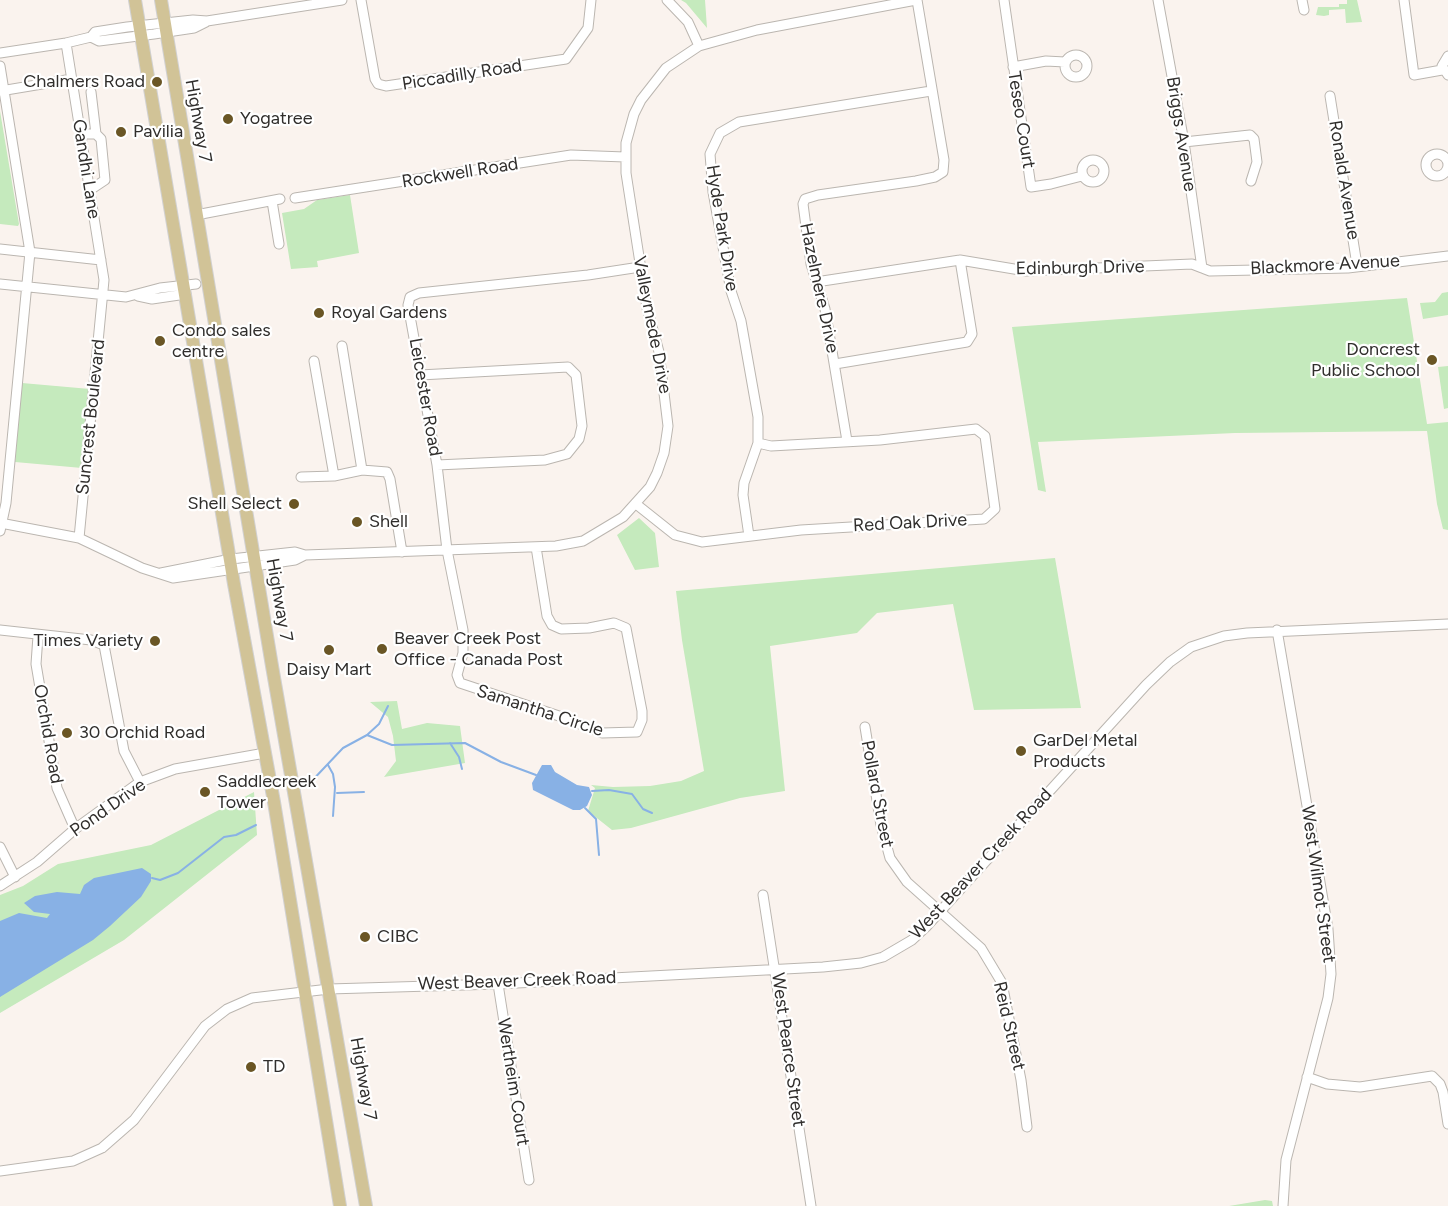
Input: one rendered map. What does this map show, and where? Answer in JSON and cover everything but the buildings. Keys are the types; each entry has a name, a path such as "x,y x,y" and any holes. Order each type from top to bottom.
{"main road":[{"path":"135,0 189,288 231,565 310,990 340,1206"},
{"name":"Highway 7","path":"161,0 254,561 366,1206"}],"street":[{"path":"0,53 66,43 91,37 95,32 165,27 194,28 207,21 342,0"},
{"name":"Piccadilly Road","path":"361,0 375,79 378,84 386,87 566,59 588,28 591,0"},
{"path":"667,0 688,22 699,46"},
{"name":"Valleymede Drive","path":"79,538 142,568 161,573 254,561 295,560 305,555 536,548 583,541 623,518 636,504 657,473 664,453 668,426 659,352 650,321 629,205 625,157 630,129 641,100 666,68 699,46 757,30 916,0"},
{"name":"Hazelmere Drive","path":"847,441 825,309 816,282 802,212 806,199 940,175 944,160 916,0"},
{"name":"Teseo Court","path":"1004,0 1031,187 1082,176"},
{"name":"Briggs Avenue","path":"1158,0 1184,142 1202,268"},
{"path":"1404,0 1414,75 1445,72 1442,63 1448,56"},
{"name":"Gandhi Lane","path":"66,43 101,260 104,296"},
{"path":"1013,67 1046,61 1065,62"},
{"path":"0,66 2,90 30,252 1,526 79,538"},
{"path":"2,90 72,79"},
{"name":"Hyde Park Drive","path":"748,536 744,483 758,443 758,417 743,331 731,291 713,192 710,154 717,139 739,122 931,91"},
{"path":"90,190 102,184 106,176 101,139 96,134 91,92"},
{"name":"Ronald Avenue","path":"1330,96 1357,265"},
{"path":"81,134 96,134"},
{"path":"1184,142 1250,135 1254,139 1257,162 1251,181"},
{"name":"Rockwell Road","path":"295,198 571,154 625,157"},
{"path":"196,215 276,200 279,244"},
{"path":"0,249 101,260"},
{"name":"Blackmore Avenue","path":"1202,268 1210,271 1357,265 1448,256"},
{"path":"835,364 967,342 972,334 960,260"},
{"name":"Edinburgh Drive","path":"816,282 960,260 1026,271 1192,264 1202,268"},
{"name":"Leicester Road","path":"447,550 437,465 408,305 413,295 640,267"},
{"path":"0,284 104,296 138,296 160,288 189,288"},
{"name":"Suncrest Boulevard","path":"79,538 104,296"},
{"path":"342,346 362,470"},
{"path":"314,361 334,476"},
{"path":"420,375 568,367 576,375 582,426 579,439 567,454 545,460 437,465"},
{"name":"Red Oak Drive","path":"636,504 675,535 687,540 718,542 748,536 984,519 996,509 985,436 976,429 907,438 771,446 758,443"},
{"path":"301,477 334,476 362,470 387,472 402,552"},
{"name":"Samantha Circle","path":"447,550 464,641 457,675 460,683 603,733 636,732 642,720 642,711 626,628 614,623 589,628 561,629 552,626 547,616 536,548"},
{"name":"West Beaver Creek Road","path":"0,1172 73,1161 102,1148 134,1120 201,1030 217,1016 252,998 329,988 498,984 776,970 847,965 883,957 912,940 940,912 1170,662 1191,647 1224,636 1277,630 1448,624"},
{"path":"0,630 38,636 91,640 104,645 124,751 140,782"},
{"name":"West Wilmot Street","path":"1277,630 1330,952 1328,998 1286,1160 1283,1206"},
{"name":"Orchid Road","path":"38,636 36,664 57,788 61,803 75,829"},
{"name":"Pollard Street","path":"865,727 881,825 890,858 907,882 940,912"},
{"name":"Pond Drive","path":"0,886 15,878 75,829 140,782 175,769 265,753"},
{"path":"0,847 15,878"},
{"name":"West Pearce Street","path":"764,895 811,1206"},
{"name":"Reid Street","path":"940,912 981,948 1002,983 1028,1127"},
{"name":"Wertheim Court","path":"498,984 529,1180"},
{"path":"1307,1077 1327,1084 1360,1087 1432,1076 1440,1084 1443,1092 1448,1124"}],"green space":[{"path":"681,0 705,0 707,28 686,3"},
{"path":"1347,0 1357,0 1362,22 1346,23 1345,9 1329,10 1329,15 1316,15 1318,7 1339,7 1339,4 1347,4"},
{"path":"0,111 19,224 18,226 0,224"},
{"path":"350,195 359,253 317,261 318,267 291,269 282,213 304,209 317,200"},
{"path":"1448,292 1448,315 1423,319 1420,303 1435,302 1442,293"},
{"path":"1407,298 1427,424 1448,422 1448,530 1443,529 1437,504 1427,431 1235,433 1038,442 1046,492 1038,490 1012,327"},
{"path":"1448,366 1448,408 1444,409 1438,367"},
{"path":"22,383 90,389 82,468 15,462"},
{"path":"639,518 655,533 659,567 635,570 617,535"},
{"path":"1055,558 1081,708 974,710 953,604 877,613 857,633 770,646 785,791 740,798 631,828 612,830 588,811 595,788 591,785 650,786 681,781 704,771 676,591"},
{"path":"397,701 402,729 427,723 460,726 465,763 384,777 396,761 393,736 388,717 370,702"},
{"path":"254,792 257,835 124,940 0,1013 0,895 23,886 58,864 151,845"},
{"path":"1265,1200 1272,1201 1273,1206 1229,1206"}],"water":[{"path":"542,765 551,765 555,772 577,785 589,787 592,795 587,806 580,810 573,810 533,790 532,783"},
{"path":"142,868 151,874 151,881 141,897 110,926 93,940 0,997 0,921 19,913 47,918 50,914 34,912 24,903 35,896 57,892 80,894 84,885 94,878"}],"waterway":[{"path":"307,786 343,748 367,735 379,724 388,706"},
{"path":"367,735 392,745 465,743 501,762 536,775"},
{"path":"450,743 459,757 462,769"},
{"path":"328,765 333,774 335,787 333,816"},
{"path":"592,791 609,790 632,794 643,809 652,813"},
{"path":"337,793 364,792"},
{"path":"585,808 596,819 599,855"},
{"path":"152,878 160,880 178,873 224,837 236,835 256,825"}],"place":[{"name":"Chalmers Road","path":"157,82"},
{"name":"Yogatree","path":"228,119"},
{"name":"Pavilia","path":"121,132"},
{"name":"Royal Gardens","path":"319,313"},
{"name":"Condo sales centre","path":"160,341"},
{"name":"Doncrest Public School","path":"1432,360"},
{"name":"Shell Select","path":"294,504"},
{"name":"Shell","path":"357,522"},
{"name":"Times Variety","path":"155,641"},
{"name":"Beaver Creek Post Office - Canada Post","path":"382,649"},
{"name":"Daisy Mart","path":"329,650"},
{"name":"30 Orchid Road","path":"67,733"},
{"name":"GarDel Metal Products","path":"1021,751"},
{"name":"Saddlecreek Tower","path":"205,792"},
{"name":"CIBC","path":"365,937"},
{"name":"TD","path":"251,1067"}]}
